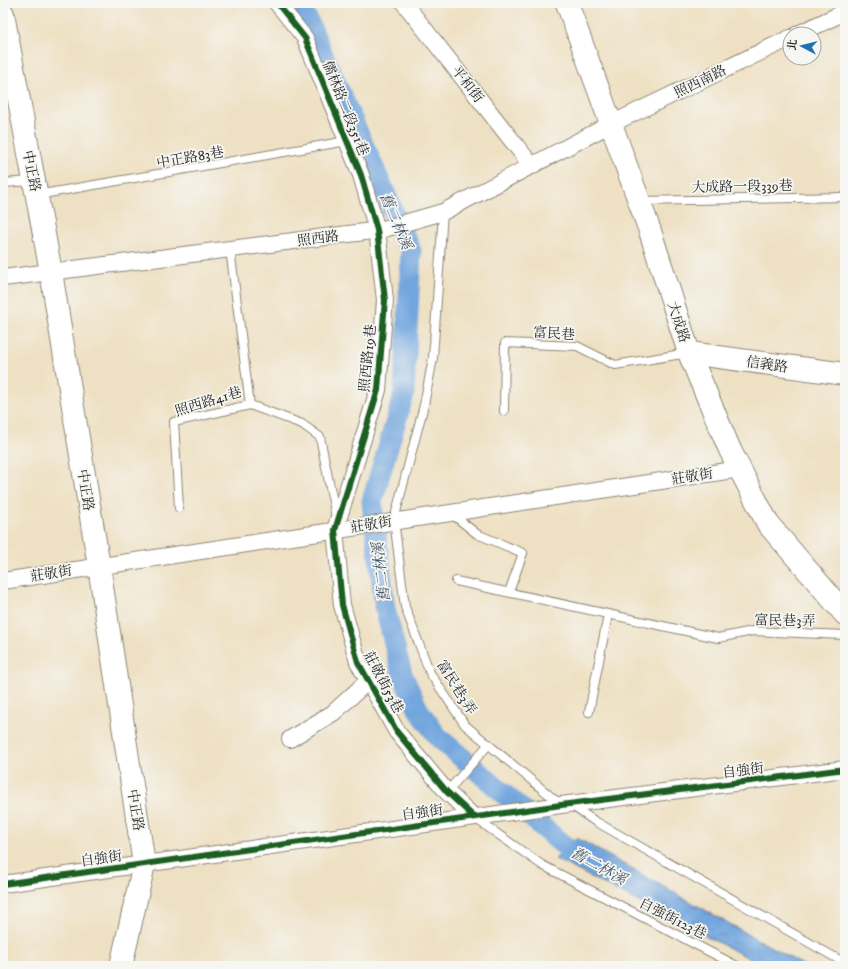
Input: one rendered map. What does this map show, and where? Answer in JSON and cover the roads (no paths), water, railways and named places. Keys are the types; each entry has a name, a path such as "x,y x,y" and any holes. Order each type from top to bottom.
{"main road":[{"name":"大成路","path":"567,3 639,201 689,353 740,469 768,524 845,614"},
{"name":"中正路","path":"3,14 51,272 99,566 144,864 121,966"},
{"name":"信義路","path":"689,353 845,374"}],"street":[{"name":"儒林路二段351巷","path":"277,3 305,38 361,175 377,230"},
{"name":"平和街","path":"404,3 532,166"},
{"path":"815,26 845,12"},
{"name":"照西南路","path":"611,124 782,42"},
{"name":"照西路","path":"3,278 377,230 443,212 611,124"},
{"name":"照西路19巷","path":"336,526 378,390 385,300 377,230"},
{"name":"莊敬街","path":"3,581 336,526 394,520 740,469"},
{"name":"莊敬街53巷","path":"336,526 342,605 358,662 397,732 447,792 474,817"},
{"name":"莊敬街53巷","path":"290,739 333,713 368,681"},
{"name":"自強街","path":"3,884 565,804 845,769"}],"lane":[{"name":"中正路83巷","path":"3,183 35,188 347,141"},
{"name":"大成路一段339巷","path":"639,201 845,197"},
{"path":"394,520 424,405 433,358 443,212"},
{"name":"照西路41巷","path":"179,508 174,422 250,405 230,249"},
{"name":"富民巷","path":"504,411 504,343 577,346 615,365 689,353"},
{"path":"250,405 302,424 320,437 336,526"},
{"path":"450,512 478,534 523,554 509,592"},
{"name":"富民巷3弄","path":"394,520 405,607 430,673 465,725 565,804 845,963"},
{"name":"富民巷3弄","path":"456,581 718,638 753,631 845,635"},
{"path":"589,712 608,615"},
{"path":"447,792 489,744"},
{"name":"自強街123巷","path":"474,817 542,865 737,966"}],"water":[{"path":"577,838 805,966 764,966 555,859"}],"waterway":[{"name":"舊二林溪","path":"300,3 411,251 404,394 372,501 385,608 402,674 418,709 438,737 575,855 591,863"}]}
